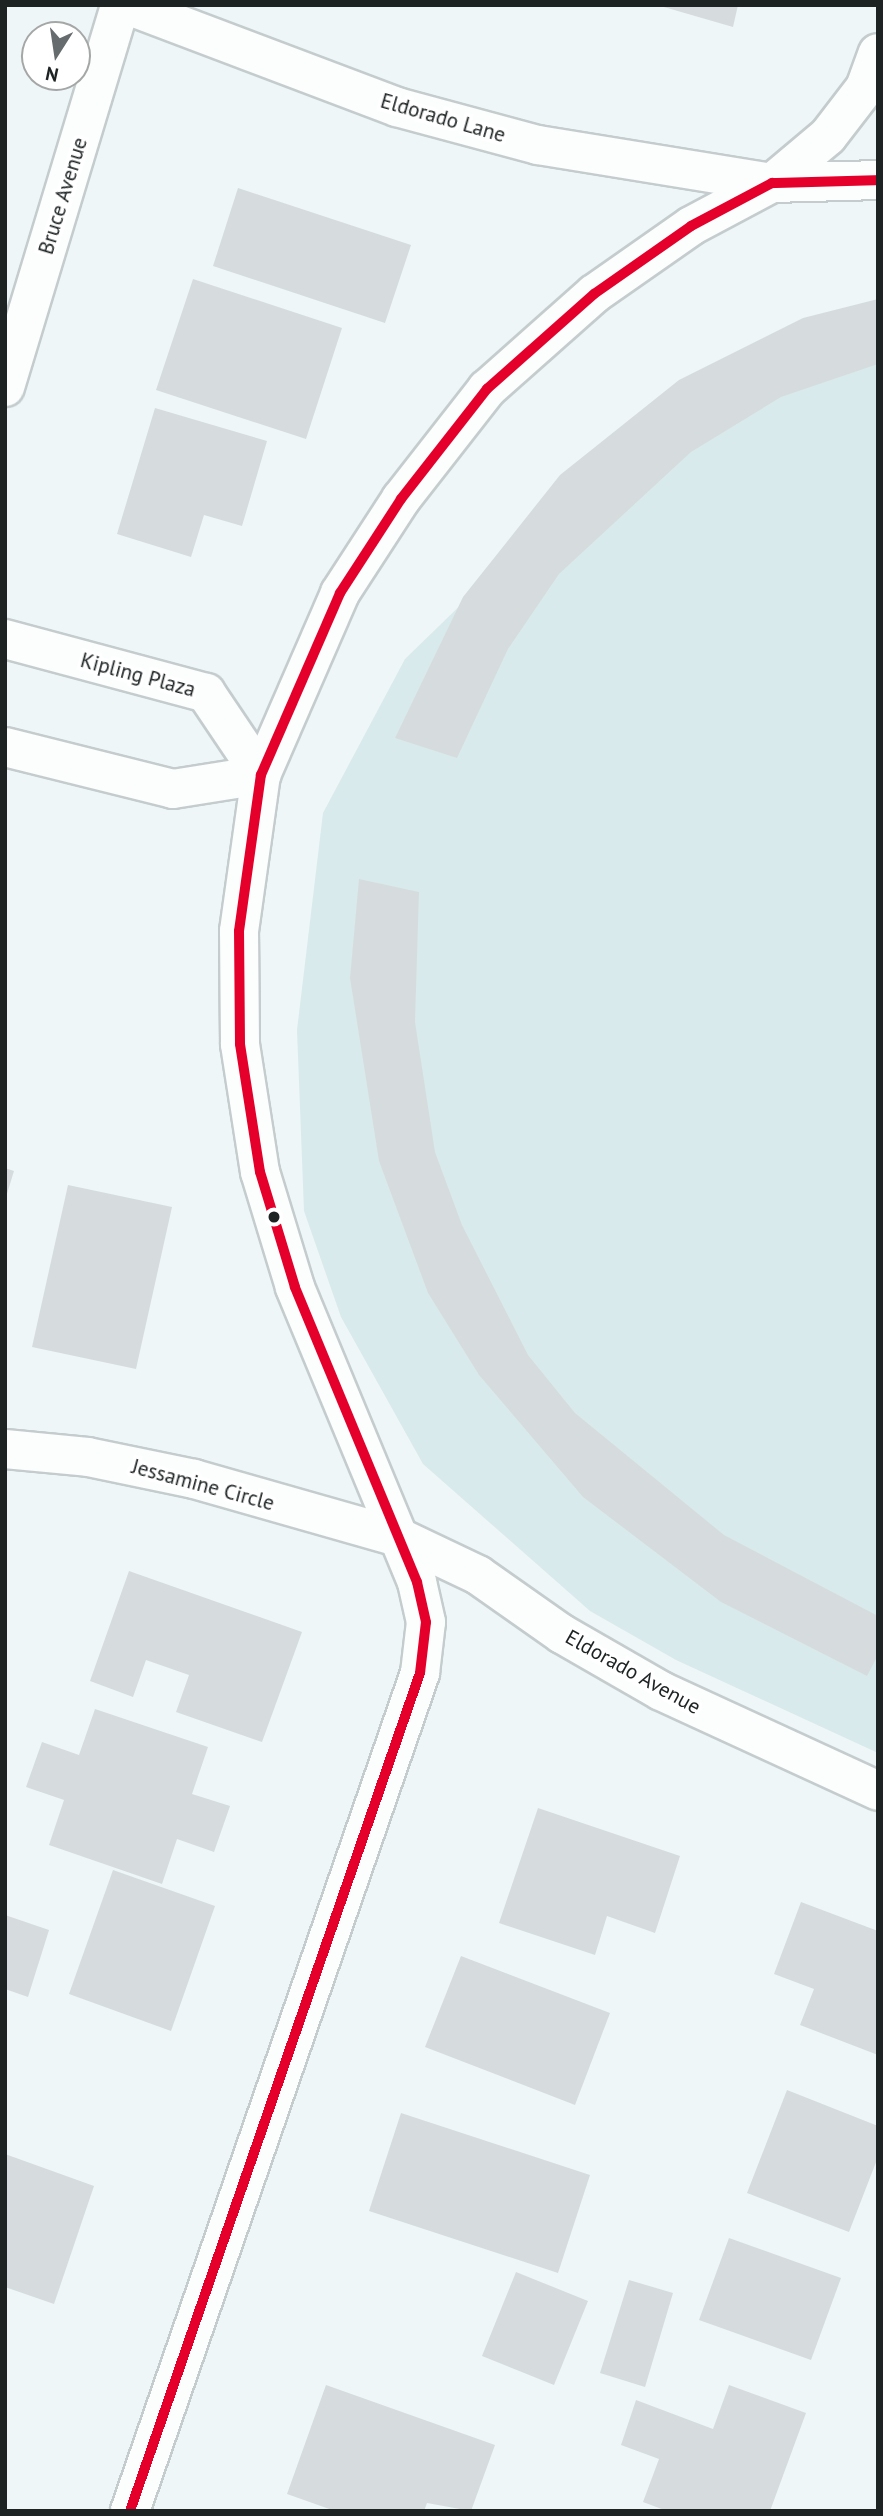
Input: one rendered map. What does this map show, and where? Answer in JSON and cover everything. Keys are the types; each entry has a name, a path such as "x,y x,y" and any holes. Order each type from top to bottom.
{"street":[{"name":"Bruce Avenue","path":"5,387 120,5"},
{"name":"Eldorado Lane","path":"127,5 397,107 538,145 772,183"},
{"path":"130,2511 419,1673 426,1622 398,1537 295,1287 260,1172 240,1044 239,931 261,775 340,593 401,499 487,389 594,294 691,226 772,183 828,136 865,88 878,53"},
{"path":"772,183 878,180"},
{"name":"Kipling Plaza","path":"5,639 206,693 261,775"},
{"path":"5,747 173,789 261,775"},
{"name":"Jessamine Circle","path":"5,1449 88,1457 194,1479 398,1537"},
{"name":"Eldorado Avenue","path":"398,1537 478,1575 562,1634 661,1691 878,1791"}],"shaded area":[{"path":"878,308 878,1753 676,1660 590,1611 423,1464 341,1317 304,1211 297,1030 323,813 405,659 580,489 787,326"}],"building":[{"path":"657,5 738,5 733,27"},
{"path":"238,188 411,245 385,323 213,266"},
{"path":"193,279 342,328 306,439 156,390"},
{"path":"878,299 878,364 781,397 691,452 559,574 508,649 457,758 395,738 463,597 560,475 679,380 803,318"},
{"path":"155,408 267,441 242,526 204,515 191,557 117,534"},
{"path":"359,879 419,892 415,1022 435,1152 462,1225 528,1355 575,1413 724,1535 878,1616 878,1655 867,1676 721,1602 583,1497 479,1375 428,1293 379,1161 350,978"},
{"path":"5,1168 14,1171 6,1197 5,1197"},
{"path":"68,1185 172,1207 136,1369 32,1347"},
{"path":"129,1571 302,1632 262,1742 176,1712 189,1675 146,1660 133,1697 90,1681"},
{"path":"95,1709 208,1747 192,1794 230,1806 214,1852 177,1839 162,1884 49,1845 64,1800 26,1787 42,1742 79,1755"},
{"path":"538,1808 680,1856 655,1933 607,1916 595,1955 499,1923"},
{"path":"113,1870 215,1906 171,2031 69,1994"},
{"path":"801,1902 878,1931 878,2055 800,2025 814,1989 774,1974"},
{"path":"5,1915 49,1930 28,1997 5,1989"},
{"path":"461,1956 610,2013 575,2105 425,2047"},
{"path":"787,2090 878,2126 878,2157 849,2232 747,2193"},
{"path":"401,2113 590,2175 558,2273 369,2211"},
{"path":"5,2154 94,2186 54,2304 5,2287"},
{"path":"729,2238 841,2278 811,2360 699,2320"},
{"path":"516,2272 588,2301 554,2385 482,2356"},
{"path":"629,2280 673,2293 645,2387 600,2373"},
{"path":"326,2385 495,2445 471,2511 427,2503 424,2511 335,2511 287,2494"},
{"path":"729,2385 806,2413 770,2511 667,2511 643,2502 659,2459 621,2445 636,2400 713,2429"}],"transit line":[{"path":"130,2511 420,1673 426,1622 417,1582 295,1287 260,1172 240,1044 239,931 261,775 340,593 401,499 487,389 594,294 691,226 772,183 878,180"}]}
